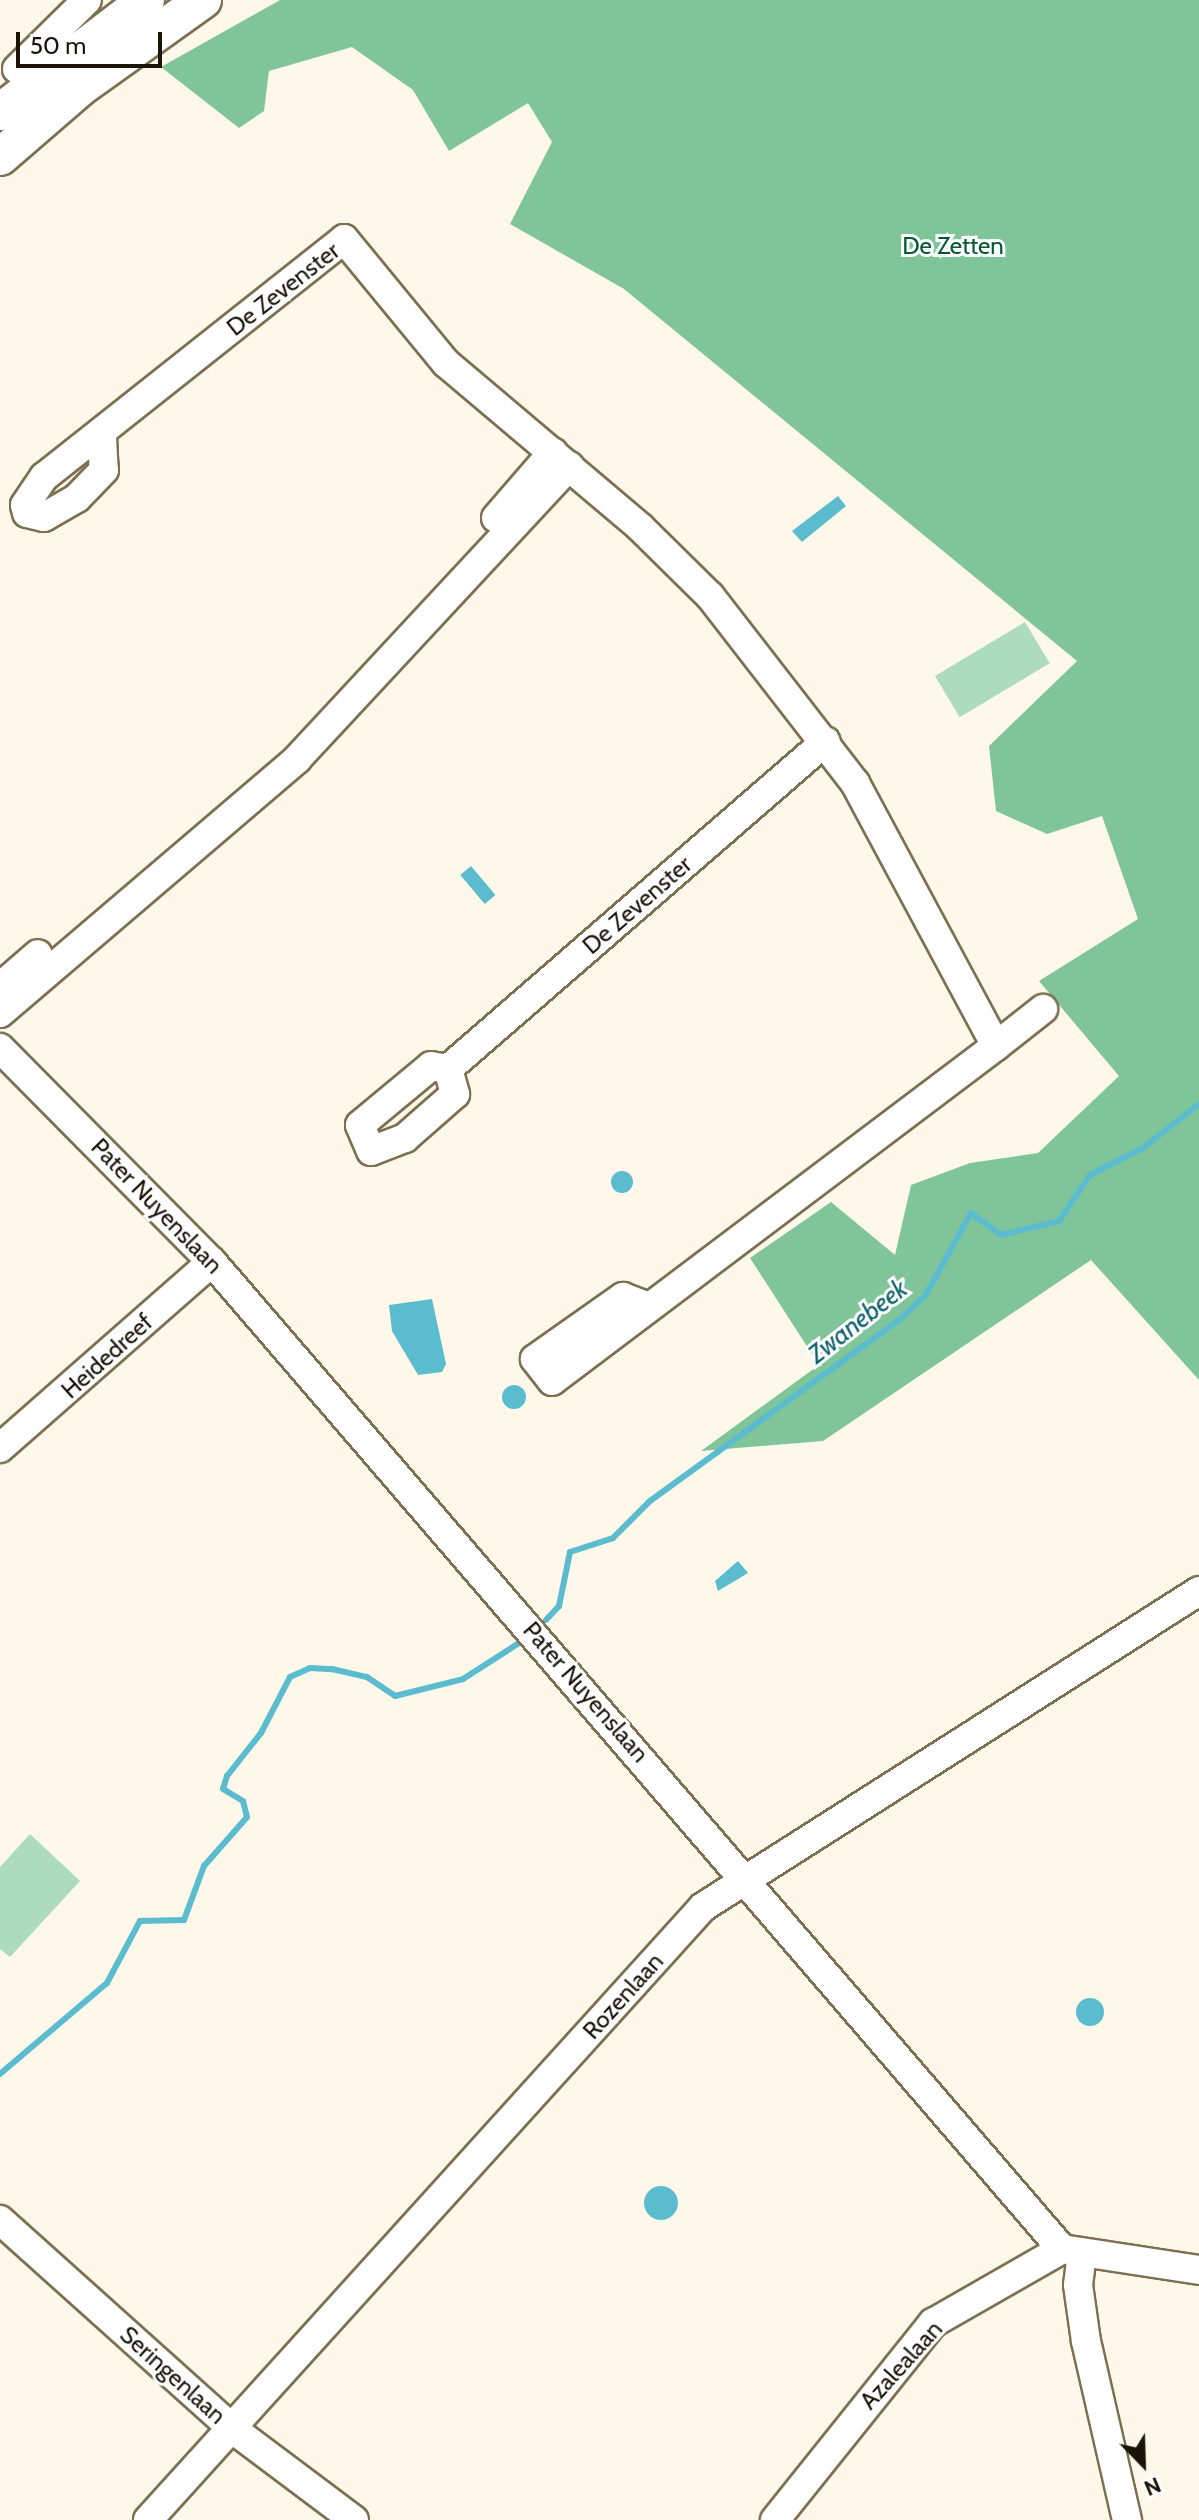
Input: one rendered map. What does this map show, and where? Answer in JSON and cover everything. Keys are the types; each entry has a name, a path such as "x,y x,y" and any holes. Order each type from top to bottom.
{"main road":[{"path":"0,112 146,0"},
{"path":"0,157 81,87 203,0"}],"street":[{"path":"17,69 87,0"},
{"name":"De Zevenster","path":"102,437 344,239 446,363 561,459 710,596 826,741 996,1046"},
{"path":"0,987 145,874 291,754 425,613 561,459"},
{"name":"De Zevenster","path":"448,1069 826,741"},
{"path":"0,1013 145,874"},
{"path":"647,1306 1043,1009"},
{"name":"Pater Nuyenslaan","path":"0,1048 212,1262 1072,2251"},
{"name":"Heidedreef","path":"0,1448 212,1262"},
{"name":"Rozenlaan","path":"148,2520 234,2430 703,1907 744,1875 1199,1591"},
{"name":"Seringenlaan","path":"0,2220 234,2430 354,2520"},
{"path":"1127,2520 1086,2341 1072,2251 1199,2270"},
{"name":"Azalealaan","path":"775,2520 933,2323 1072,2251"}],"green space":[{"name":"De Zetten","path":"280,0 1199,0 1199,1380 1091,1260 823,1441 701,1451 819,1365 750,1258 831,1202 895,1255 911,1185 970,1163 1038,1153 1119,1076 1039,981 1138,919 1102,816 1047,834 996,811 989,746 1077,661 624,289 510,224 552,142 528,103 449,151 413,90 352,47 269,71 264,111 239,128 161,67"},
{"path":"1025,622 1050,663 960,717 935,676"},
{"path":"30,1834 80,1881 10,1957 0,1949 0,1867"}],"water":[{"path":"838,496 846,506 802,542 792,531"},
{"path":"471,866 495,895 485,904 460,875"},
{"path":"622,1171 630,1174 633,1182 630,1190 622,1193 614,1190 611,1182 614,1174"},
{"path":"432,1299 446,1364 442,1372 418,1375 392,1331 389,1305"},
{"path":"514,1385 523,1388 526,1397 523,1406 514,1409 505,1406 502,1397 505,1388"},
{"path":"738,1561 748,1573 718,1591 715,1581"},
{"path":"1090,1998 1100,2002 1104,2012 1100,2022 1090,2026 1080,2022 1076,2012 1080,2002"},
{"path":"661,2186 673,2191 678,2203 673,2215 661,2220 649,2215 644,2203 649,2191"}],"waterway":[{"name":"Zwanebeek","path":"546,1620 559,1606 570,1552 613,1538 650,1501 899,1320 925,1296 971,1213 1001,1235 1059,1221 1090,1175 1143,1148 1199,1104"},
{"name":"Zwanebeek","path":"0,2074 107,1983 140,1921 184,1920 204,1866 247,1817 243,1801 223,1789 227,1776 261,1733 290,1677 310,1668 332,1669 367,1677 395,1696 463,1679 519,1643"}]}
